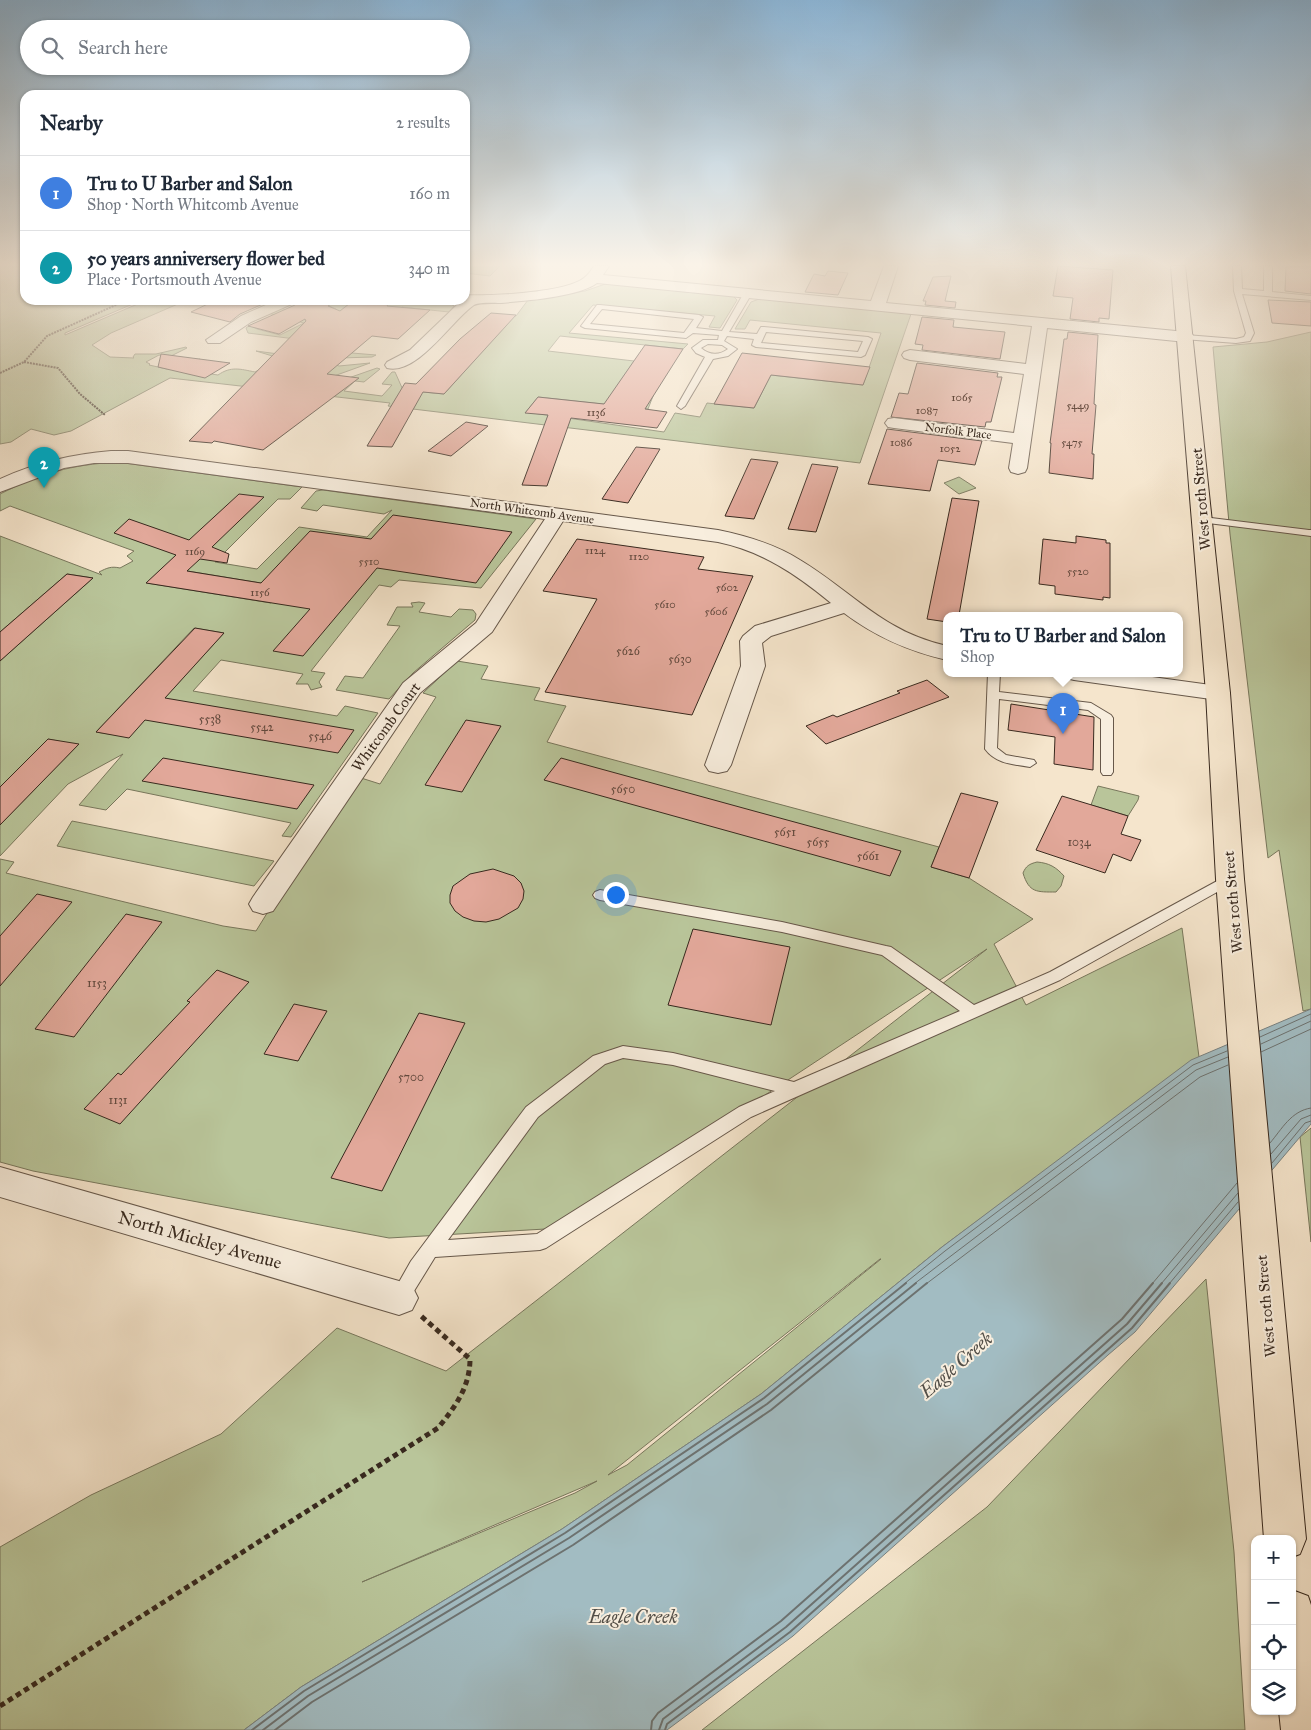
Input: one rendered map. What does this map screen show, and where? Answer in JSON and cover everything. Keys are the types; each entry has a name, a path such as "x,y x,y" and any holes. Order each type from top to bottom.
{"main road":[{"name":"West 10th Street","path":"1187,347 1218,693 1230,879 1285,1535"},
{"path":"1293,1625 1304,1730"}],"street":[{"path":"393,365 416,353 422,347"},
{"path":"1018,468 1035,347"},
{"path":"910,355 1031,370"},
{"name":"Norfolk Place","path":"894,423 1022,439"},
{"name":"North Whitcomb Avenue","path":"0,486 46,466 87,458 114,456 141,458 702,534 740,541 768,551 785,560 888,633 920,646 943,652"},
{"name":"Whitcomb Court","path":"263,904 412,688 484,628 558,514"},
{"path":"718,765 753,666 751,642 755,636 763,631 848,605"},
{"path":"1103,677 1218,693"},
{"name":"North Mickley Avenue","path":"0,1182 399,1298"}],"lane":[{"path":"697,347 696,348 699,353 710,356 725,355 732,352 732,347"},
{"path":"776,347 861,354 864,347"},
{"path":"681,406 710,356"},
{"path":"1202,520 1309,533"},
{"path":"994,677 991,749 1002,758 1030,763"},
{"path":"993,695 1091,708 1108,718 1107,772"},
{"path":"431,1249 540,1242 745,1112 1055,976 1230,879"},
{"path":"600,895 782,927 886,951 972,1012"},
{"path":"399,1298 417,1267 532,1112 599,1060 623,1052 664,1058 795,1089"}],"path":[{"path":"0,372 24,362 38,347"},
{"path":"24,362 58,368 80,394 105,415"},
{"path":"0,1706 438,1428 454,1409 467,1385 470,1359 399,1298"}],"green space":[{"path":"0,347 95,347 110,357 134,358 135,354 156,354 186,347 169,357 159,355 146,362 149,365 167,369 200,359 185,370 218,375 231,369 255,372 279,358 256,351 286,355 295,347 359,347 352,353 376,355 372,357 340,358 333,364 339,366 370,363 334,376 301,368 340,381 377,368 380,369 364,382 355,381 344,391 382,396 392,385 382,384 392,372 395,372 403,390 444,394 486,347 551,347 548,351 634,361 613,392 653,396 648,409 538,397 526,412 664,432 675,413 700,417 707,403 754,408 771,375 863,385 876,347 900,347 860,463 388,406 390,403 170,378 71,431 54,435 31,429 11,442 0,444"},
{"path":"662,347 685,347 683,349"},
{"path":"1213,347 1311,347 1311,1009 1303,1011 1279,850 1268,858 1230,534"},
{"path":"117,462 302,487 290,499 278,499 215,562 257,569 299,527 367,537 392,510 384,514 323,505 317,511 301,508 316,491 323,490 536,519 481,588 399,580 391,587 379,585 311,671 325,673 319,682 322,687 311,690 308,684 296,684 303,674 221,660 193,691 337,716 345,706 378,713 291,837 282,836 291,823 127,789 106,810 79,805 123,754 68,784 0,856 0,825 78,745 48,739 0,787 0,661 93,578 67,574 0,632 0,536 102,575 99,572 114,567 120,568 133,561 127,556 134,551 10,506 0,511 0,494 43,475 57,471 85,465","holes":["163,567 285,587 271,603 147,583","194,628 224,633 129,737 96,732"]},
{"path":"959,477 976,488 959,494 944,483"},
{"path":"411,603 425,603 419,612 451,617 459,609 473,610 476,614 475,620 413,673 389,699 336,690 345,676 363,678 400,626 387,625 397,607 413,607"},
{"path":"457,661 488,666 481,679 540,688 534,700 566,706 547,742 939,847 931,867 969,878 1033,919 994,944 1026,1005 1182,928 1199,1057 942,1247 761,1394 562,1529 301,1687 244,1730 0,1730 0,1547 91,1495 221,1434 337,1328 446,1371 987,949 563,1228 389,1238 33,1171 0,1162 0,859 14,862 6,873 223,926 256,931 313,839 358,777 380,784 436,697 423,693","holes":["880,1259 627,1465 608,1475","597,1481 575,1493 362,1582"]},
{"path":"1098,786 1139,796 1128,816 1091,805"},
{"path":"72,821 274,861 254,886 57,846"},
{"path":"1037,862 1052,866 1064,876 1061,886 1056,892 1035,890 1025,880 1023,873 1025,869"},
{"path":"1311,1128 1311,1242 1300,1137"},
{"path":"1206,1279 1234,1552 1245,1730 702,1730 987,1507"}],"water":[{"name":"Eagle Creek","path":"1311,1009 1311,1124 1135,1332 793,1636 667,1730 244,1730 301,1687 562,1529 761,1394 942,1247 1191,1060"}],"building":[{"path":"281,347 359,347 327,374 359,378 263,450 214,441 212,443 189,441"},
{"path":"452,347 487,347 444,394 423,392 392,447 367,446 405,383 416,384"},
{"path":"644,347 683,349 645,409 667,412 657,428 571,418 547,486 522,485 548,415 525,413 538,397 604,404"},
{"path":"923,347 1002,347 1000,359 922,350"},
{"path":"1063,347 1097,347 1094,404 1096,405 1092,454 1094,454 1093,479 1049,473 1050,443"},
{"path":"742,353 870,367 863,385 771,375 754,408 714,404"},
{"path":"161,354 230,363 205,378 158,367"},
{"path":"917,363 998,373 997,377 1002,377 991,422 986,422 985,427 891,417 899,393 908,394"},
{"path":"466,422 488,426 451,456 428,451"},
{"path":"887,429 982,441 975,465 938,460 930,491 868,484"},
{"path":"636,447 660,449 628,503 602,499"},
{"path":"751,459 778,462 754,519 725,516"},
{"path":"812,464 838,467 816,532 788,529"},
{"path":"239,494 264,497 212,547 229,554 227,563 200,559 187,571 261,583 310,531 371,539 393,515 512,532 476,583 377,568 303,656 273,651 310,609 146,583 176,555 114,533 129,519 189,540"},
{"path":"952,498 979,501 960,612 943,612 943,621 927,619"},
{"path":"1076,536 1106,540 1106,543 1110,543 1110,598 1103,597 1103,600 1055,594 1055,586 1039,584 1043,539 1076,543"},
{"path":"577,539 704,557 698,569 753,576 692,715 545,692 597,599 543,591"},
{"path":"67,574 93,578 0,661 0,632"},
{"path":"195,628 224,633 165,698 354,730 338,753 145,720 129,738 96,732"},
{"path":"927,680 949,697 826,744 806,726 833,715 837,717 900,693 897,691"},
{"path":"1011,704 1094,717 1093,770 1054,764 1055,737 1008,730"},
{"path":"466,720 501,726 462,792 425,785"},
{"path":"48,739 79,744 0,825 0,787"},
{"path":"163,758 314,785 297,809 142,781"},
{"path":"561,758 901,851 890,876 544,780"},
{"path":"961,793 998,802 969,878 931,867"},
{"path":"1062,796 1128,816 1121,834 1141,840 1131,861 1113,854 1105,873 1036,850"},
{"path":"493,869 514,876 521,883 524,891 523,899 518,908 499,919 486,922 474,921 463,917 455,911 450,903 453,886 470,874"},
{"path":"37,894 72,902 0,986 0,936"},
{"path":"126,914 162,922 74,1037 35,1029"},
{"path":"693,929 790,947 771,1025 668,1005"},
{"path":"217,970 249,982 120,1124 84,1109 118,1073 121,1075 190,1002 187,1001"},
{"path":"294,1004 327,1011 298,1061 264,1054"},
{"path":"419,1013 465,1023 382,1191 331,1178"}],"place":[{"name":"50 years anniversery flower bed","path":"44,488"},
{"name":"Tru to U Barber and Salon","path":"1063,734"}]}
